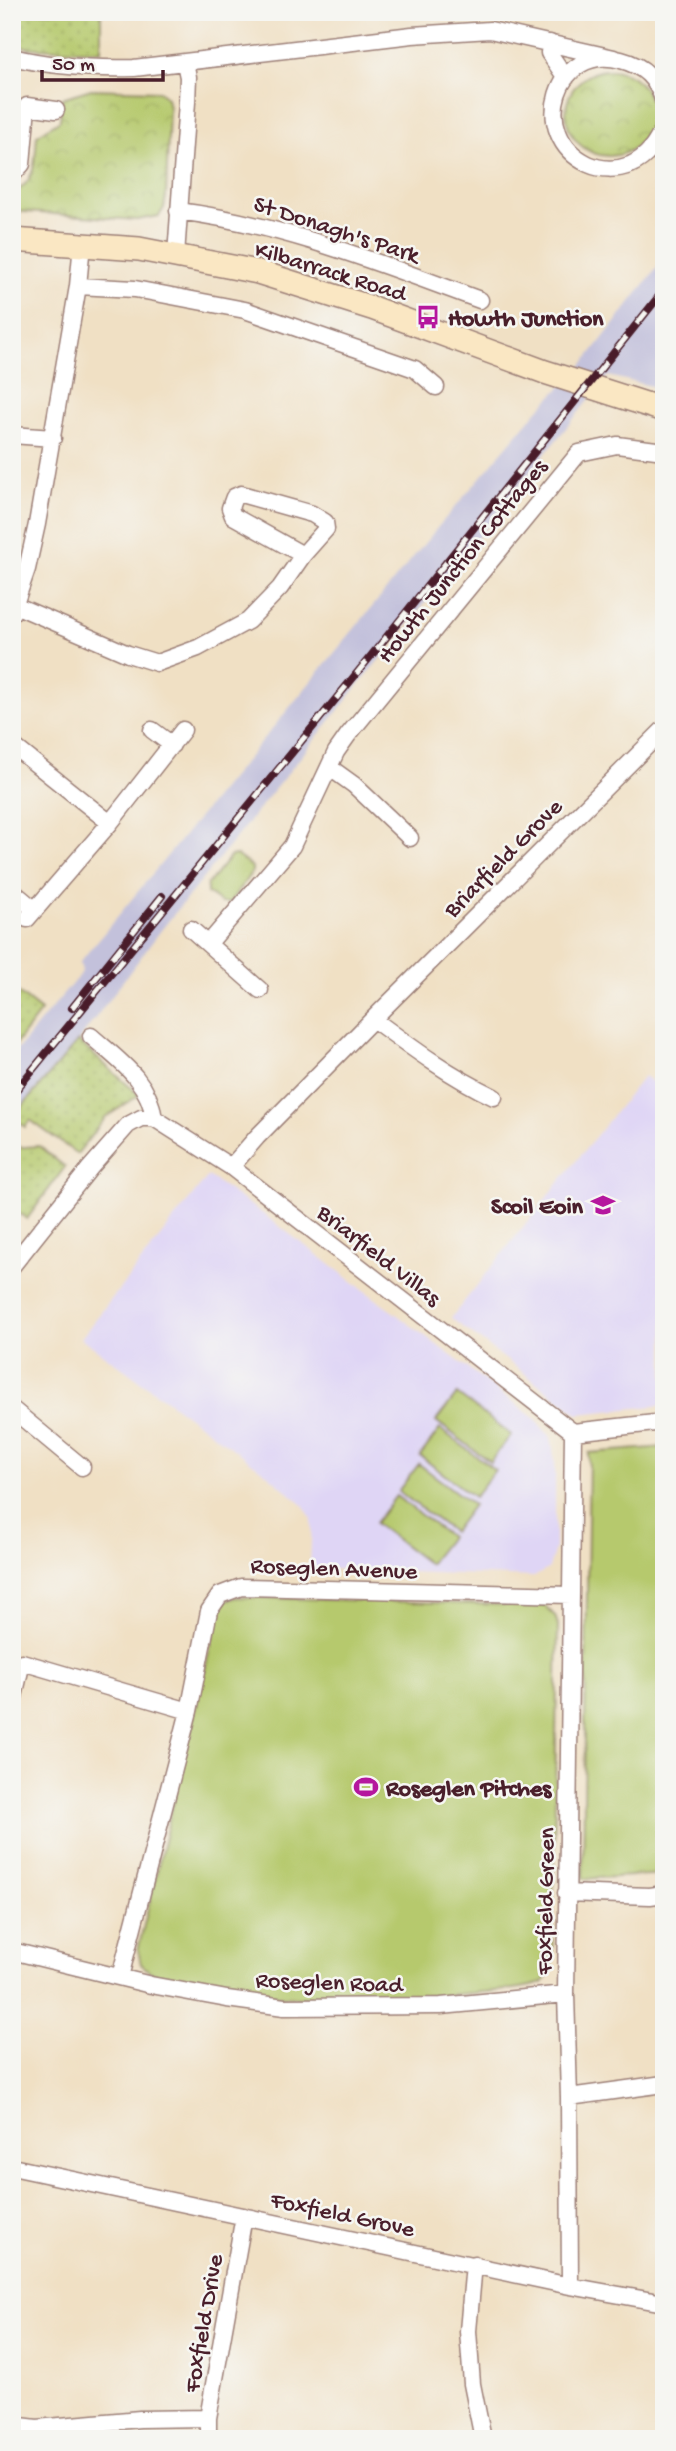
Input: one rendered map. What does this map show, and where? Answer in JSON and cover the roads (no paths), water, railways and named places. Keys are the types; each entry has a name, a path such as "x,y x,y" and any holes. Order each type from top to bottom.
{"main road":[{"name":"Kilbarrack Road","path":"12,240 82,244 176,255 258,272 311,287 545,372 664,410"}],"street":[{"path":"12,57 90,69 186,62 412,35 490,30 632,63 657,76 664,102"},
{"path":"550,43 549,52 566,78"},
{"path":"614,58 597,58 580,65 566,78 556,94 554,121 564,146 577,159 612,169 629,165 645,156 657,142 664,126"},
{"path":"176,255 187,102 186,62"},
{"path":"12,175 22,164 27,106 56,110"},
{"name":"St Donagh's Park","path":"178,211 240,221 354,254 480,300"},
{"path":"82,244 78,286 53,438 27,569 14,609 157,663 198,648 248,621 280,588 303,555 326,529 325,522 312,514 241,494 234,497 230,508 233,516 303,555"},
{"path":"78,286 135,289 245,310 415,369 436,387"},
{"path":"12,435 53,438"},
{"name":"Howth Junction Cottages","path":"209,943 292,846 329,767 348,735 579,453 617,445 664,451"},
{"name":"Briarfield Grove","path":"231,1167 373,1019 664,729"},
{"path":"152,730 172,745"},
{"path":"17,895 31,915 183,730"},
{"path":"12,745 110,822"},
{"path":"329,767 355,785 410,838"},
{"path":"191,929 260,990"},
{"path":"373,1019 430,1062 464,1083 494,1097"},
{"path":"12,1266 128,1125 141,1118 154,1118 146,1089 92,1036"},
{"name":"Briarfield Villas","path":"154,1118 231,1167 573,1432"},
{"path":"12,1409 82,1467"},
{"path":"573,1432 664,1422"},
{"name":"Foxfield Green","path":"570,2286 566,1894 573,1432"},
{"name":"Roseglen Avenue","path":"120,1977 189,1711 209,1611 220,1595 241,1587 571,1595"},
{"path":"12,1705 17,1658 189,1711"},
{"path":"566,1894 664,1894"},
{"name":"Roseglen Road","path":"12,1951 120,1977 227,1999 284,2007 441,2006 566,1994"},
{"path":"569,2097 664,2084"},
{"name":"Foxfield Grove","path":"12,2167 570,2286 664,2303"},
{"name":"Foxfield Drive","path":"208,2439 208,2418 244,2216"},
{"path":"474,2264 468,2331 472,2384 483,2439"},
{"path":"12,2425 37,2428 140,2419 208,2418"}],"railway":[{"path":"12,1095 384,640 664,290"},
{"path":"72,1008 162,896"}],"place":[{"name":"Howth Junction","path":"428,317"},
{"name":"Scoil Eoin","path":"603,1205"},
{"name":"Roseglen Pitches","path":"366,1787"}]}
